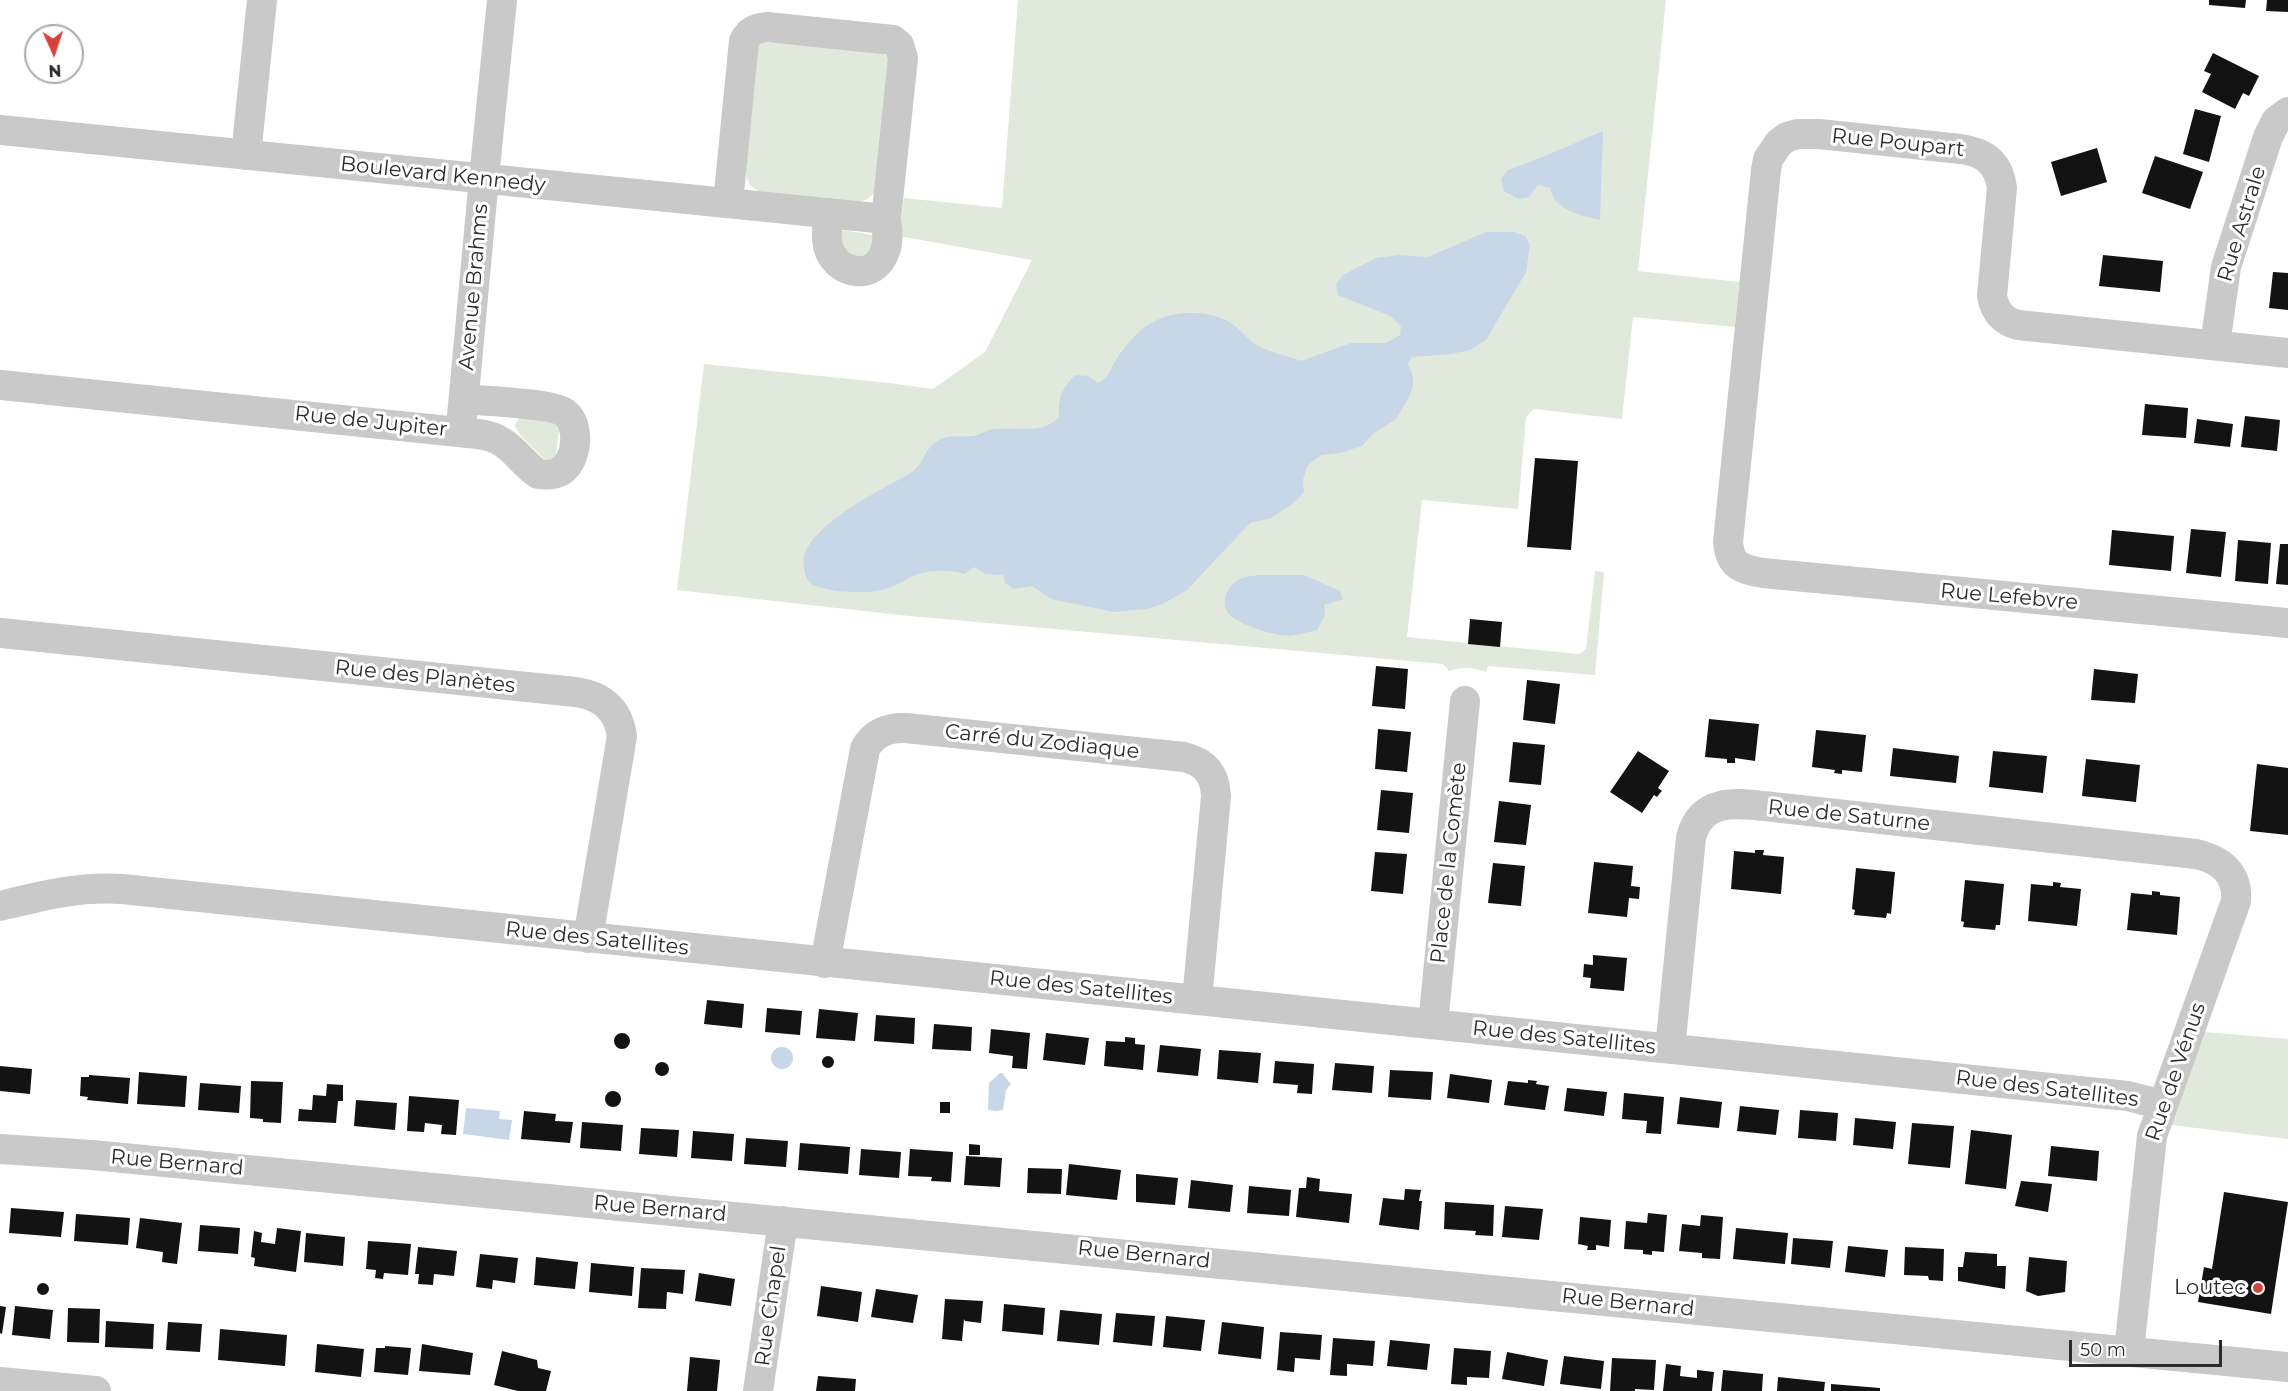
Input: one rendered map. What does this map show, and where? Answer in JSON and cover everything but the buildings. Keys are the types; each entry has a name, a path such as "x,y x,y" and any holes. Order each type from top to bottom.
{"street":[{"path":"246,155 262,0"},
{"name":"Avenue Brahms","path":"460,431 502,0"},
{"path":"728,203 744,41 748,34 753,30 767,27 886,38 899,45 903,58 886,219 885,253 874,266 859,271 843,268 831,255 827,238 829,213"},
{"name":"Rue Astrale","path":"2215,345 2229,257 2268,137 2276,121 2288,112"},
{"name":"Boulevard Kennedy","path":"0,130 886,219"},
{"name":"Rue Poupart","path":"1733,561 1728,542 1766,170 1773,150 1786,137 1798,134 1819,134 1961,149 1982,154 1994,164 2001,178 2002,195 1993,302 2003,318 2018,325 2288,352"},
{"name":"Rue de Jupiter","path":"0,385 460,431 499,438 530,468 538,474 545,475 562,470 572,456 573,423 564,411 547,407 464,399"},
{"name":"Rue Lefebvre","path":"1733,561 1743,568 1763,573 2288,623"},
{"name":"Rue des Planètes","path":"0,633 576,692 597,698 613,710 618,717 622,736 588,938"},
{"name":"Place de la Comète","path":"1433,1024 1465,701"},
{"name":"Carré du Zodiaque","path":"825,963 828,936 865,749 879,733 891,728 906,728 1184,757 1206,767 1214,780 1216,796 1197,1000"},
{"name":"Rue de Saturne","path":"1670,1049 1691,838 1693,830 1703,815 1710,809 1721,805 1746,805 2196,854 2217,861 2229,871"},
{"name":"Rue de Vénus","path":"2129,1351 2150,1143 2234,912 2237,891 2229,871"},
{"name":"Rue des Satellites","path":"0,906 57,892 93,888 122,889 2128,1096 2162,1105"},
{"name":"Rue Bernard","path":"0,1149 92,1155 2288,1367"},
{"name":"Rue Chapel","path":"758,1391 783,1221"},
{"path":"0,1382 96,1391"}],"shaded area":[{"path":"1018,0 1666,0 1638,271 1739,282 1735,327 1633,317 1622,419 1534,409 1526,417 1518,509 1422,500 1407,637 1579,654 1586,649 1595,571 1604,572 1595,675 1488,666 1486,672 1468,668 1449,671 1443,664 899,615 677,590 704,364 933,389 985,352 1032,260 899,236 904,198 1002,208"},
{"path":"762,42 883,52 889,60 874,193 868,199 860,202 762,192 750,184 746,170 758,47"},
{"path":"843,230 873,235 877,238 869,256 846,256 839,232"},
{"path":"520,418 549,421 558,426 556,456 552,459 544,459 521,436 514,425"},
{"path":"2204,1032 2288,1039 2288,1139 2171,1125"}],"water":[{"path":"1603,131 1600,220 1569,211 1557,202 1550,188 1538,185 1529,197 1518,199 1504,191 1501,179 1508,170"},
{"path":"1486,232 1514,232 1525,236 1530,245 1526,272 1486,340 1470,350 1412,357 1408,364 1413,376 1413,387 1396,419 1374,433 1362,446 1340,453 1321,455 1307,466 1303,480 1304,492 1295,502 1271,518 1250,523 1187,590 1163,604 1147,609 1114,612 1051,599 1032,586 1014,589 1005,583 1003,575 985,574 975,567 964,574 946,571 921,573 887,589 867,592 821,588 812,585 807,578 804,567 805,553 826,526 861,501 913,471 937,441 951,437 975,436 993,429 1031,429 1049,425 1059,418 1061,395 1075,375 1088,376 1098,383 1102,381 1130,341 1154,321 1175,314 1209,314 1229,322 1258,346 1301,361 1351,343 1386,343 1400,335 1401,326 1390,316 1338,295 1336,284 1343,275 1376,258 1399,255 1428,257"},
{"path":"1259,575 1304,575 1340,591 1343,599 1324,605 1325,615 1317,630 1289,636 1266,632 1240,622 1225,609 1226,594 1236,581"},
{"path":"782,1047 790,1050 793,1058 790,1066 782,1069 774,1066 771,1058 774,1050"},
{"path":"1000,1073 1011,1084 1006,1090 1003,1110 988,1110 989,1083"},
{"path":"466,1108 500,1111 499,1119 512,1120 509,1140 463,1134"}],"place":[{"name":"Loutec","path":"2258,1288"}]}
